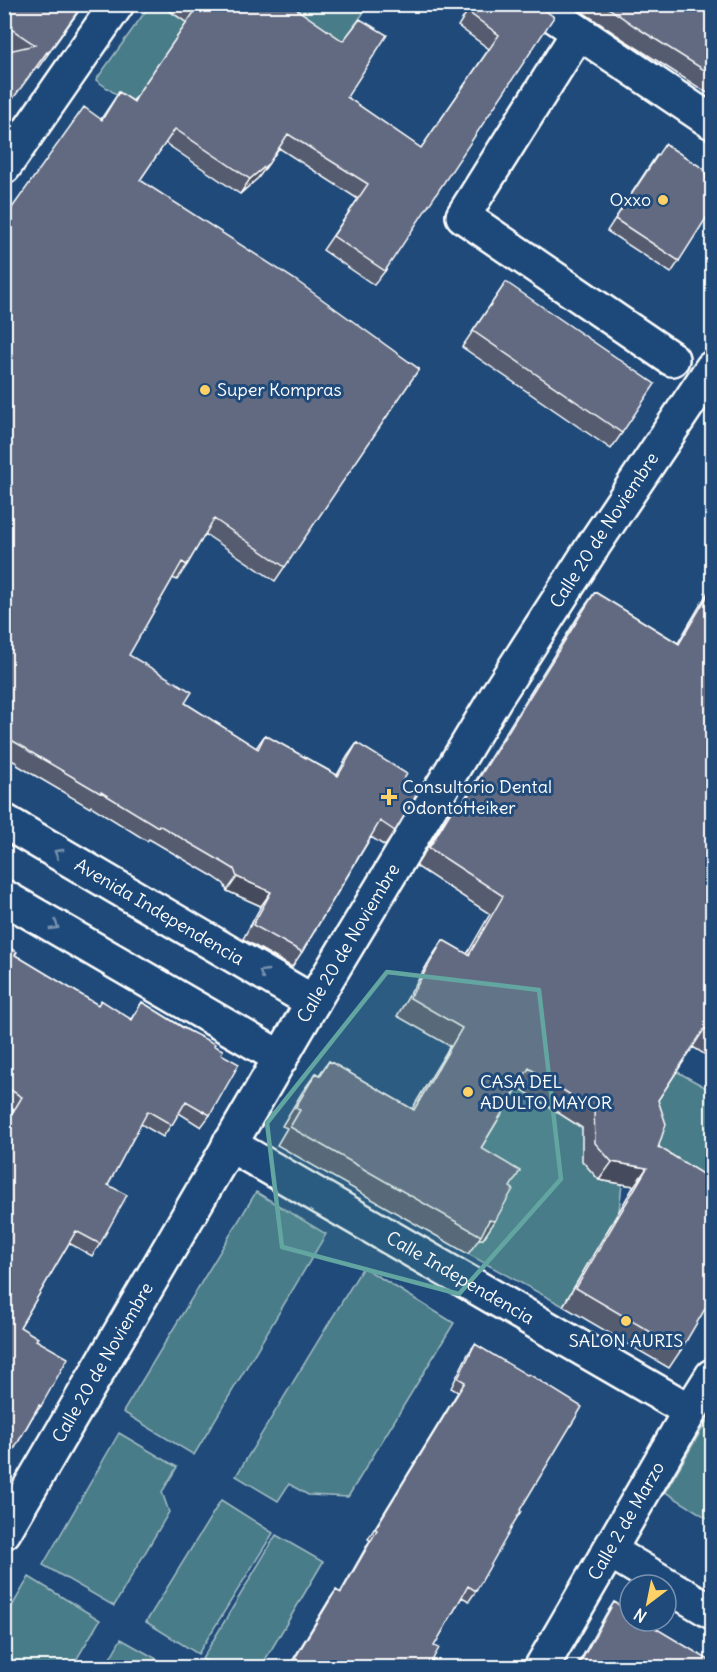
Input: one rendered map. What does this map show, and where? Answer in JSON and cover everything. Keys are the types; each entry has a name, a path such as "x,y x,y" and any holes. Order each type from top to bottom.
{"street":[{"path":"4,167 117,4"},
{"path":"537,4 712,122"},
{"path":"578,33 463,216 672,359"},
{"name":"Calle 20 de Noviembre","path":"4,1532 313,1002 496,697 712,368"},
{"name":"Avenida Independencia","path":"4,821 313,1002"},
{"path":"4,897 281,1058"},
{"name":"Calle Independencia","path":"230,1144 690,1411"},
{"name":"Calle 2 de Marzo","path":"541,1668 712,1376"},
{"path":"610,1551 712,1612"}],"highlighted area":[{"path":"387,972 539,990 561,1179 459,1294 282,1247 267,1123"}],"green space":[{"path":"150,5 160,5 207,36 130,104 96,80"},
{"path":"224,5 369,5 333,56"},
{"path":"576,987 582,1128 622,1184 619,1211 563,1306 468,1254 477,1238 483,1239 489,1229 469,1166"},
{"path":"676,1071 712,1091 712,1206 648,1165 645,1118"},
{"path":"256,1192 326,1234 194,1455 123,1412"},
{"path":"363,1267 454,1323 348,1497 308,1495 289,1484 278,1501 236,1476"},
{"path":"712,1412 712,1521 665,1492"},
{"path":"119,1433 177,1467 162,1492 169,1512 114,1606 43,1565"},
{"path":"221,1500 273,1533 198,1654 146,1622"},
{"path":"276,1535 323,1562 261,1667 217,1667 202,1659"},
{"path":"29,1577 100,1620 72,1667 5,1667 5,1618"},
{"path":"121,1639 171,1667 105,1667"}],"building":[{"path":"12,4 83,4 4,111 4,52 35,45 4,24 4,15"},
{"path":"191,4 289,4 343,41 360,19 387,35 347,97 421,148 499,35 468,12 473,4 536,4 554,17 385,271 333,236 368,184 288,134 269,163 250,179 175,129 140,180 294,279 419,369 285,567 214,519 187,565 182,562 129,655 192,692 185,703 258,749 265,735 338,776 357,743 407,774 399,787 417,794 395,831 380,821 302,952 253,925 271,892 237,877 234,869 4,736 4,219 84,107 102,120 119,92 134,102 197,8"},
{"path":"603,4 712,4 712,75 636,27"},
{"name":"Oxxo","path":"665,144 704,169 712,205 712,209 679,261 615,219"},
{"path":"506,282 655,384 622,433 473,331"},
{"path":"712,588 712,1033 705,1028 658,1100 666,1124 658,1148 712,1180 712,1297 681,1350 576,1288 647,1168 612,1162 595,1143 594,1110 529,1068 481,1148 520,1171 495,1221 489,1220 481,1236 290,1127 300,1110 295,1108 316,1073 320,1076 329,1061 414,1110 462,1028 410,998 443,940 469,955 503,896 429,848 455,805 461,807 595,592 679,644"},
{"path":"4,945 17,952 15,955 98,1005 101,1000 132,1020 142,1002 185,1029 215,1044 214,1046 223,1050 221,1054 239,1064 210,1115 186,1101 172,1125 148,1111 108,1185 127,1195 100,1244 76,1231 20,1327 38,1338 36,1340 68,1358 4,1467 4,1127 22,1097 4,1086"},
{"path":"475,1344 582,1407 520,1510 476,1591 468,1586 434,1646 439,1648 428,1668 298,1668 301,1662 295,1658 336,1590 341,1593 377,1530 375,1529 465,1382 458,1378"},
{"path":"614,1602 618,1604 618,1633 664,1633 712,1662 712,1668 588,1668 580,1663"}],"place":[{"name":"Oxxo","path":"663,200"},
{"name":"Super Kompras","path":"205,390"},
{"name":"Consultorio Dental OdontoHeiker","path":"389,797"},
{"name":"CASA DEL ADULTO MAYOR","path":"468,1092"},
{"name":"SALON AURIS","path":"626,1321"}]}
